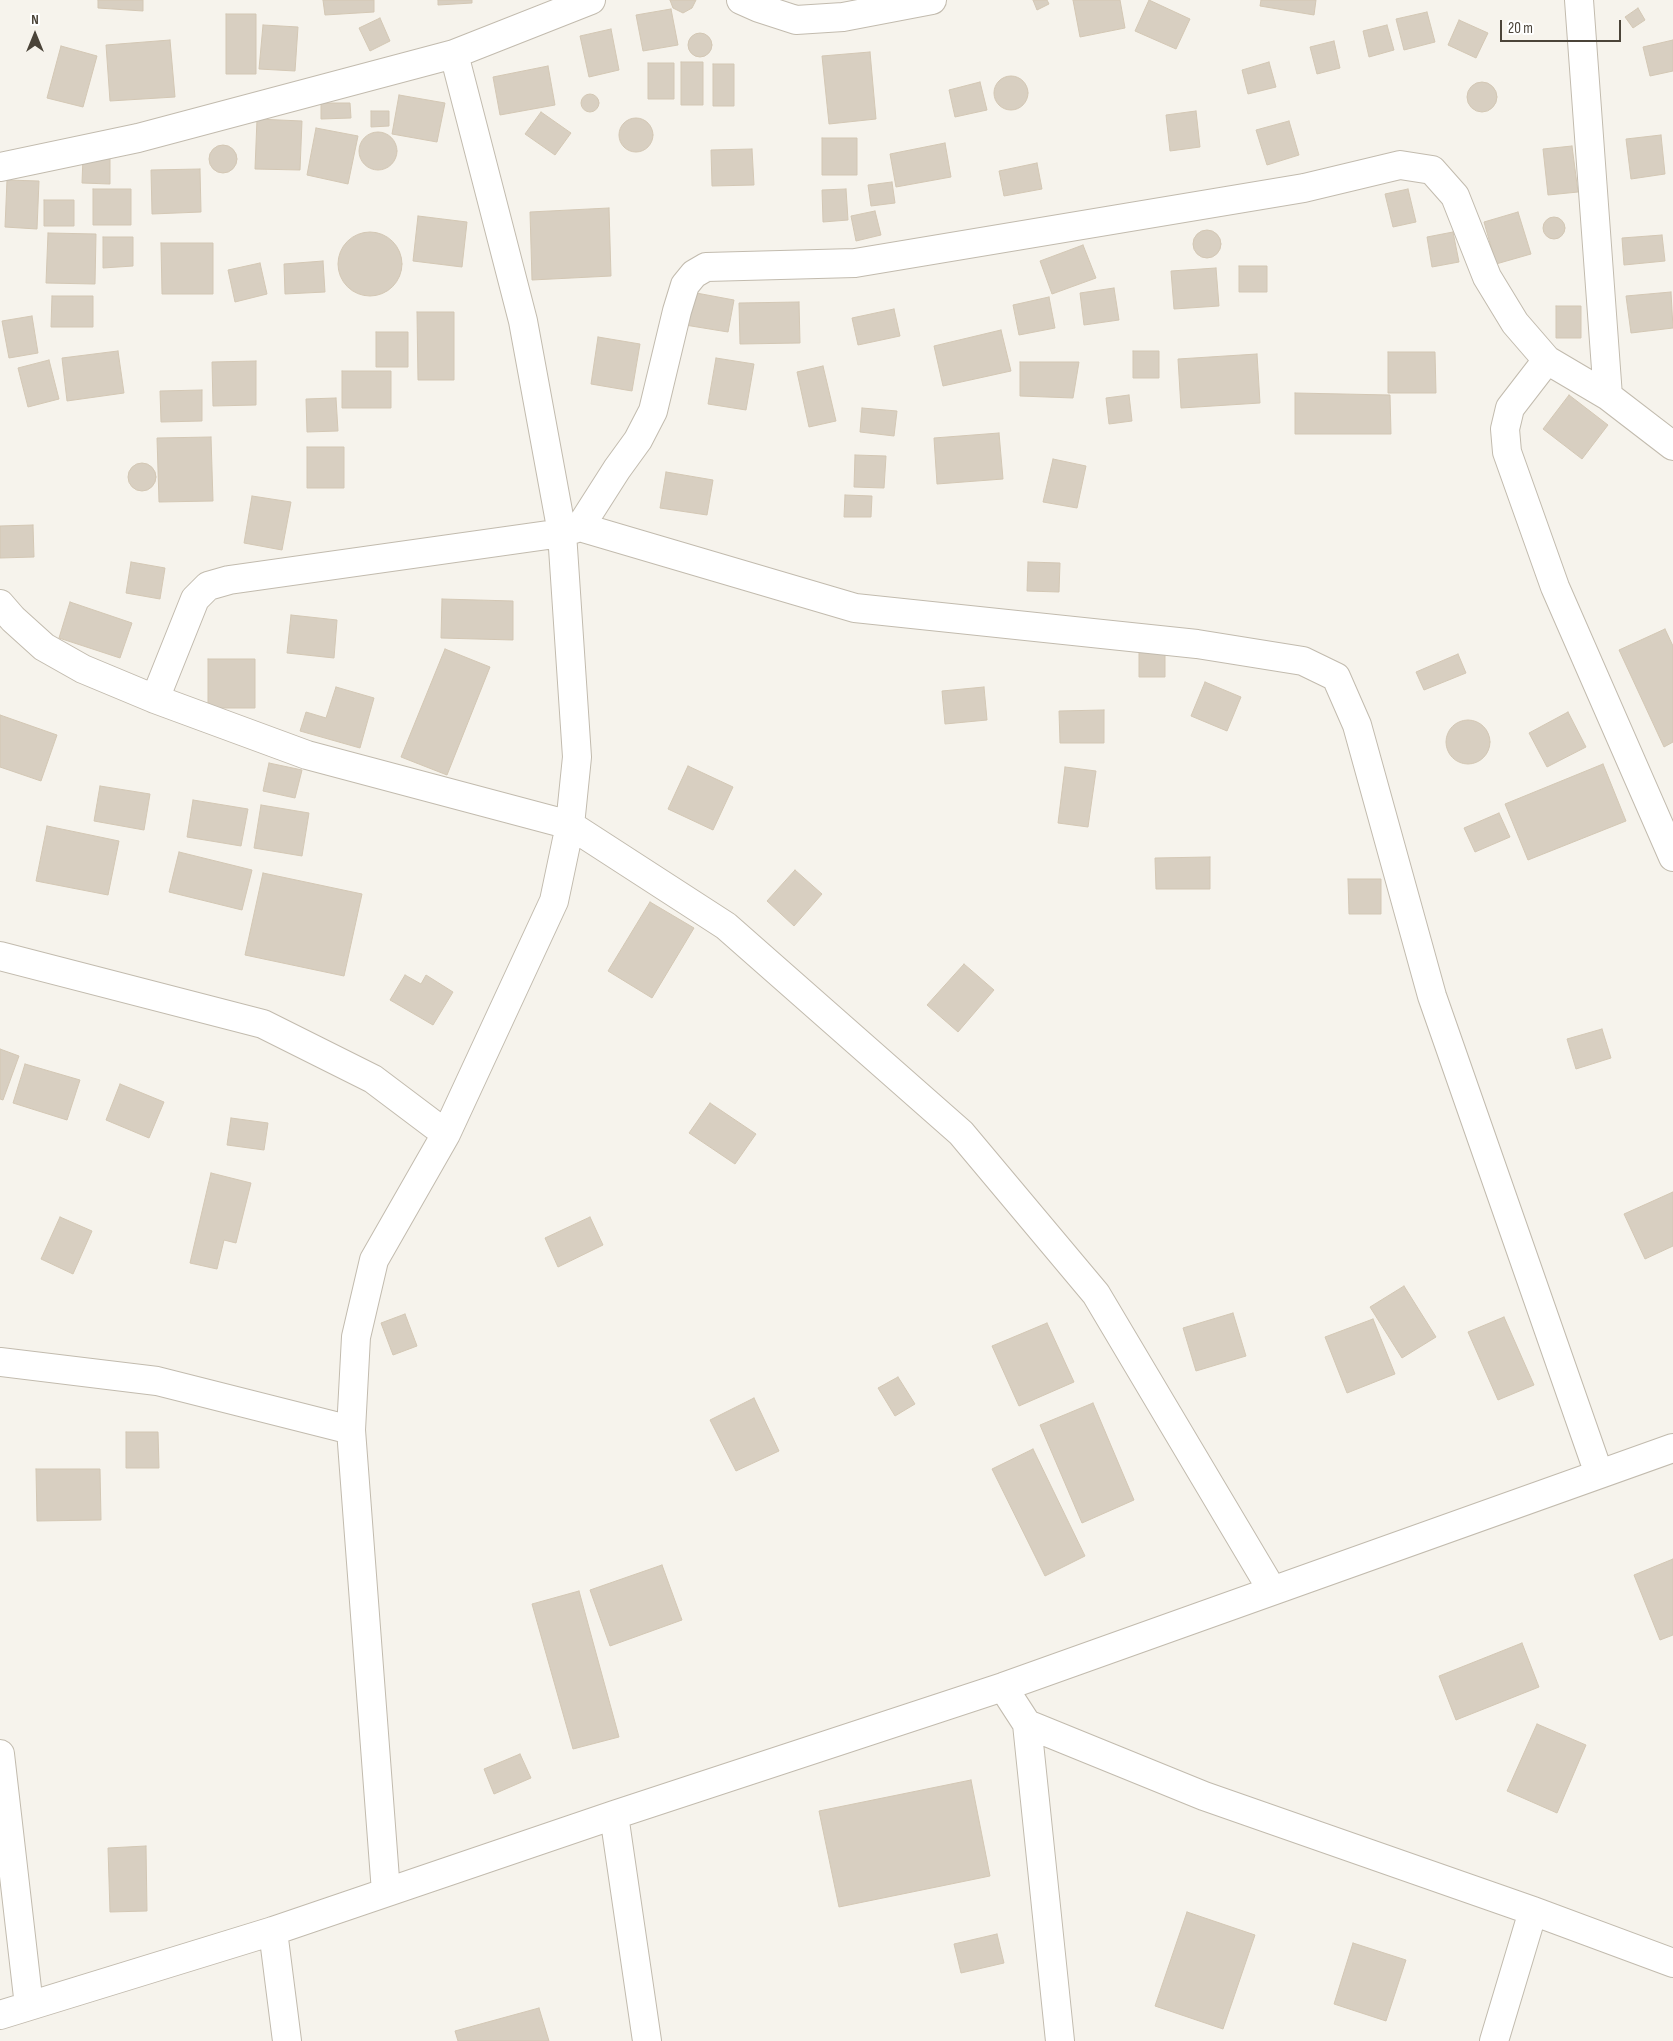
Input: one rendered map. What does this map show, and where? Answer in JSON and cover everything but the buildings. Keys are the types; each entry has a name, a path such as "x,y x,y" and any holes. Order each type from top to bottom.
{"street":[{"path":"0,166 138,138 454,54 591,0"},
{"path":"741,0 796,20 843,17 932,0"},
{"path":"1579,0 1608,396"},
{"path":"386,1892 352,1430 356,1338 374,1260 446,1134 554,901 570,825 577,757 571,530 524,321 454,54"},
{"path":"571,530 638,440 653,411 685,285 694,274 706,267 855,263 1295,190 1400,165 1432,170 1455,196 1487,277 1515,323 1548,360 1608,396 1673,446"},
{"path":"1548,360 1510,408 1505,429 1506,452 1555,587 1673,858"},
{"path":"155,699 195,599 208,586 229,580 571,530 855,608 1197,644 1303,660 1336,677 1357,725 1432,996 1599,1474"},
{"path":"0,604 44,647 84,669 155,699 307,755 570,825 726,926 961,1133 1096,1294 1272,1590"},
{"path":"0,956 263,1024 373,1079 446,1134"},
{"path":"0,1362 157,1380 352,1430"},
{"path":"0,2015 273,1931 614,1815 1002,1687 1673,1448"},
{"path":"1002,1687 1028,1724 1060,2041"},
{"path":"1028,1724 1204,1796 1673,1963"},
{"path":"0,1754 29,2006"},
{"path":"614,1815 647,2041"},
{"path":"1494,2041 1533,1912"},
{"path":"273,1931 287,2041"}]}
